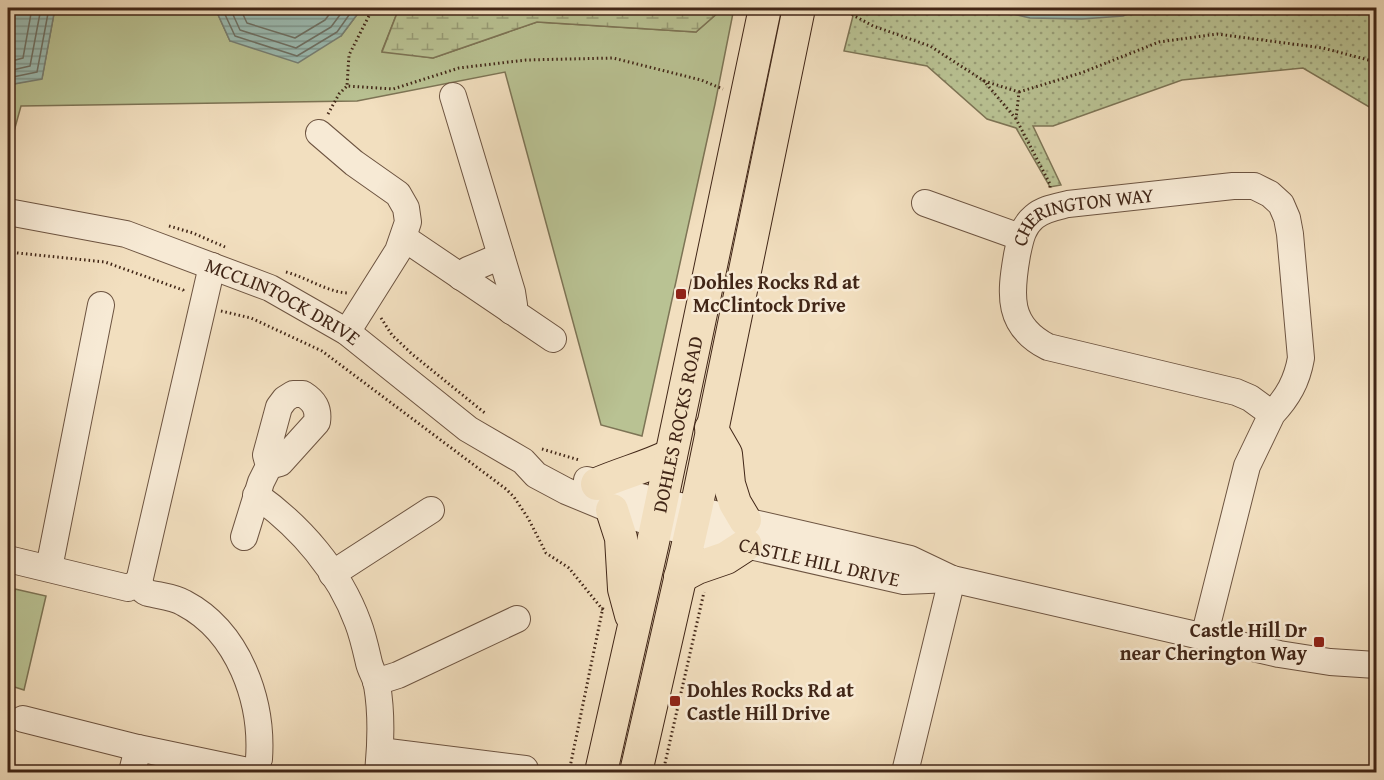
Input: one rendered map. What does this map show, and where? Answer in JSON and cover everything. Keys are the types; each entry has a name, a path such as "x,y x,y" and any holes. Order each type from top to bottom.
{"main road":[{"name":"DOHLES ROCKS ROAD","path":"601,772 635,627 765,8"},
{"name":"DOHLES ROCKS ROAD","path":"636,772 693,583 693,521 799,8"},
{"path":"693,583 697,568 726,558 746,533 729,484 726,454 711,428"},
{"path":"635,627 624,589 621,538 604,497 622,473 648,466 671,455"}],"street":[{"path":"453,96 514,300 511,311"},
{"path":"319,133 354,163 398,194 406,208 408,222 404,238 377,286 347,332"},
{"name":"CHERINGTON WAY","path":"1204,637 1247,466 1272,414 1291,391 1298,375 1301,358 1290,234 1281,204 1270,194 1254,186 1233,186 1068,204 1049,209 1034,217 1026,226 1020,237 1011,298 1022,325 1037,341 1048,347 1236,392 1250,398 1272,414"},
{"path":"925,203 1020,237"},
{"name":"MCCLINTOCK DRIVE","path":"8,212 126,234 270,288 347,332 468,429 523,461 540,463 604,497 632,495 659,513 693,521"},
{"path":"404,238 553,339"},
{"path":"461,276 468,270 501,256"},
{"path":"22,719 135,760 254,769 260,729 254,697 248,679 230,647 214,627 195,610 183,602 144,591 139,582 212,266"},
{"path":"49,568 101,305"},
{"path":"244,537 256,495 269,466"},
{"path":"256,495 280,512 316,550 348,599 376,682 380,718 379,762 525,769"},
{"path":"332,574 431,510"},
{"name":"CASTLE HILL DRIVE","path":"693,521 746,533 910,559 952,579 1279,654 1330,662 1377,665"},
{"path":"8,559 128,588 139,582"},
{"path":"905,772 952,579"},
{"path":"376,682 398,675 517,619"}],"path":[{"path":"319,133 339,94 347,86 349,55 373,8"},
{"path":"840,8 873,26 930,46 984,81 1019,92 1081,73 1159,42 1217,34 1323,48 1377,62"},
{"path":"347,86 393,89 459,68 525,60 613,58 701,80 724,90"},
{"path":"984,81 1016,119 1050,184 1049,209"},
{"path":"1016,119 1019,92"},
{"path":"663,772 693,583"},
{"path":"568,772 604,603"}],"green space":[{"path":"55,8 215,8 230,41 341,36 362,8 399,8 382,51 433,58 537,22 696,32 720,11 720,8 734,8 642,436 601,425 505,72 357,101 21,106 8,153 8,85 42,78"},
{"path":"399,8 720,8 720,11 696,32 537,22 433,58 382,52"},
{"path":"855,8 1376,8 1376,111 1303,68 1182,80 1053,126 1033,126 1061,185 1050,187 1016,128 987,119 927,66 844,51"},
{"path":"15,589 46,596 24,690 8,685 8,623"}],"water":[{"path":"8,8 55,8 42,79 8,85"},
{"path":"215,8 362,8 341,36 298,63 230,41"},
{"path":"987,8 1143,8 1123,16 1082,19 1030,18"}],"place":[{"name":"Dohles Rocks Rd at McClintock Drive","path":"681,294"},
{"name":"Castle Hill Dr near Cherington Way","path":"1319,642"},
{"name":"Dohles Rocks Rd at Castle Hill Drive","path":"675,701"}]}
